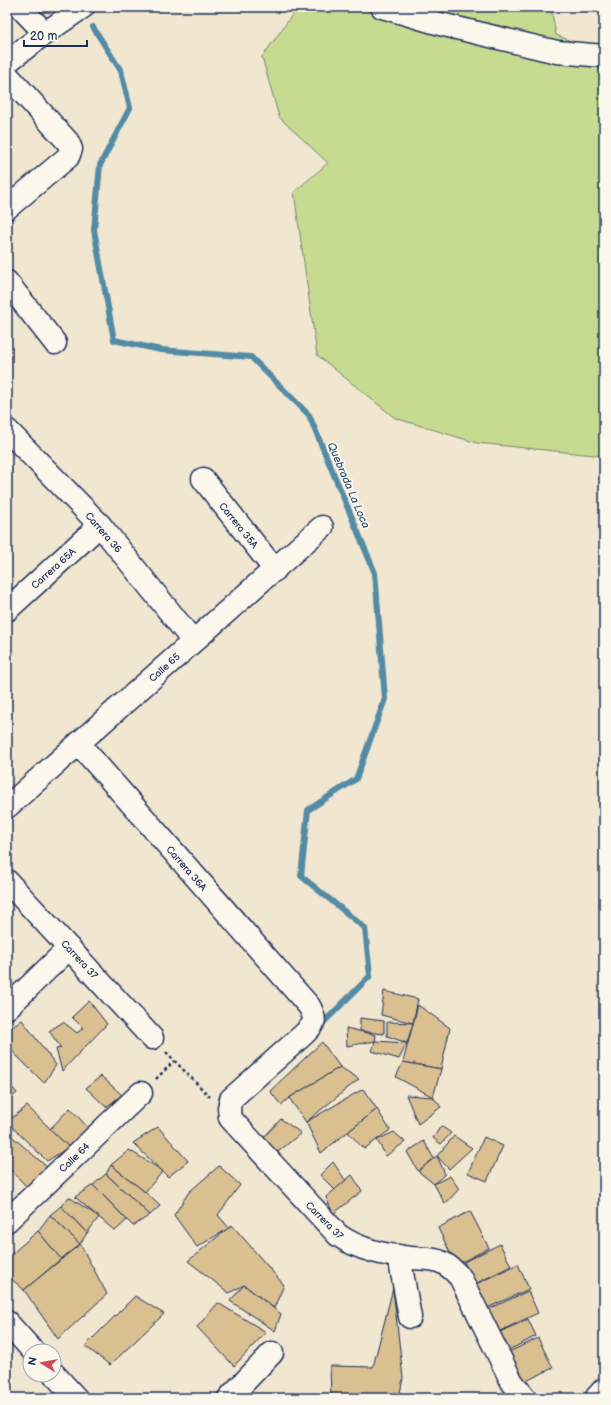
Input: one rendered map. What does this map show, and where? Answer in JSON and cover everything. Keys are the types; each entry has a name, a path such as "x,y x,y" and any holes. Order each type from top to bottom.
{"street":[{"path":"20,7 45,33"},
{"path":"7,62 45,33 83,7"},
{"path":"382,7 440,24 557,52 604,56"},
{"path":"7,75 68,142 71,149 68,157 7,208"},
{"path":"7,282 55,343"},
{"name":"Carrera 36","path":"7,430 100,525 193,641"},
{"name":"Carrera 35A","path":"203,479 275,570"},
{"name":"Carrera 65A","path":"7,610 100,525"},
{"name":"Calle 65","path":"7,807 322,527"},
{"name":"Carrera 36A","path":"79,744 295,991 314,1015 314,1025 231,1099 229,1108 230,1118"},
{"name":"Carrera 37","path":"7,881 152,1038"},
{"path":"7,1008 70,948"},
{"name":"Calle 64","path":"7,1221 141,1093"},
{"name":"Carrera 37","path":"230,1118 338,1235 351,1244 365,1249 399,1256 440,1261 450,1267 460,1277 512,1382 525,1398"},
{"path":"399,1256 410,1317"},
{"path":"7,1322 26,1343"},
{"path":"229,1398 272,1353"},
{"path":"62,1383 76,1398"},
{"path":"596,1398 604,1389"}],"path":[{"path":"174,1061 230,1118"}],"green space":[{"path":"298,7 551,7 556,35 604,54 604,456 477,443 395,418 317,355 294,192 328,163 279,117 262,57"}],"building":[{"path":"384,991 418,999 413,1023 381,1015"},
{"path":"89,1001 107,1024 62,1071 56,1049 61,1048 49,1031 63,1022 77,1033 83,1028 72,1017"},
{"path":"418,1005 450,1028 441,1069 403,1062"},
{"path":"360,1018 384,1021 384,1034 360,1031"},
{"path":"22,1020 56,1065 44,1083 7,1046 7,1031"},
{"path":"387,1022 413,1023 407,1043 387,1036"},
{"path":"346,1028 376,1035 375,1041 347,1046"},
{"path":"375,1041 407,1043 399,1059 372,1051"},
{"path":"322,1042 340,1067 289,1098 281,1105 270,1091"},
{"path":"403,1062 441,1069 433,1097 396,1077"},
{"path":"340,1067 359,1079 306,1122 289,1098"},
{"path":"101,1076 122,1095 106,1107 86,1088"},
{"path":"7,1082 17,1093 7,1101"},
{"path":"363,1089 377,1109 321,1153 306,1122"},
{"path":"406,1095 433,1097 441,1107 418,1124"},
{"path":"27,1106 69,1147 47,1161 7,1122"},
{"path":"70,1108 91,1131 69,1147 50,1129"},
{"path":"377,1109 390,1130 364,1149 348,1132"},
{"path":"281,1119 301,1133 278,1152 263,1138"},
{"path":"441,1126 451,1133 441,1144 433,1138"},
{"path":"158,1127 188,1161 168,1177 133,1143"},
{"path":"7,1132 47,1167 27,1187 7,1166"},
{"path":"394,1132 405,1142 386,1156 377,1140"},
{"path":"454,1136 472,1148 449,1169 437,1156"},
{"path":"484,1137 503,1146 487,1181 468,1173"},
{"path":"424,1141 434,1159 418,1171 407,1152"},
{"path":"129,1150 163,1171 145,1192 111,1165"},
{"path":"437,1156 445,1174 434,1184 418,1171"},
{"path":"333,1162 346,1181 335,1190 320,1175"},
{"path":"111,1165 160,1206 150,1215 106,1174"},
{"path":"219,1166 240,1185 218,1215 229,1228 197,1247 174,1215 189,1192"},
{"path":"106,1174 150,1215 133,1226 93,1185"},
{"path":"352,1175 362,1191 333,1214 326,1197"},
{"path":"450,1176 459,1189 445,1204 434,1184"},
{"path":"93,1185 127,1220 115,1231 75,1197"},
{"path":"69,1197 99,1217 87,1233 61,1206"},
{"path":"61,1206 87,1233 80,1244 50,1215"},
{"path":"470,1211 489,1248 456,1265 438,1228"},
{"path":"50,1215 80,1244 61,1259 38,1231"},
{"path":"232,1225 284,1285 274,1308 244,1285 229,1293 188,1261"},
{"path":"38,1231 61,1259 24,1290 7,1275 7,1258"},
{"path":"80,1244 107,1294 58,1339 24,1290"},
{"path":"500,1244 511,1266 475,1284 464,1262"},
{"path":"518,1264 529,1289 487,1308 476,1284"},
{"path":"244,1285 281,1314 275,1331 230,1301"},
{"path":"393,1288 403,1378 399,1398 331,1398 330,1366 373,1367"},
{"path":"528,1291 538,1313 498,1332 487,1310"},
{"path":"135,1296 164,1314 110,1365 85,1346"},
{"path":"218,1303 266,1332 234,1366 197,1327"},
{"path":"528,1319 536,1336 509,1350 500,1332"},
{"path":"538,1338 553,1368 524,1382 509,1352"}],"waterway":[{"name":"Quebrada La Loca","path":"93,27 121,71 130,108 100,165 94,230 114,340 161,350 251,357 309,415 375,573 385,699 356,779 308,810 301,876 365,928 370,976 320,1026"}]}
